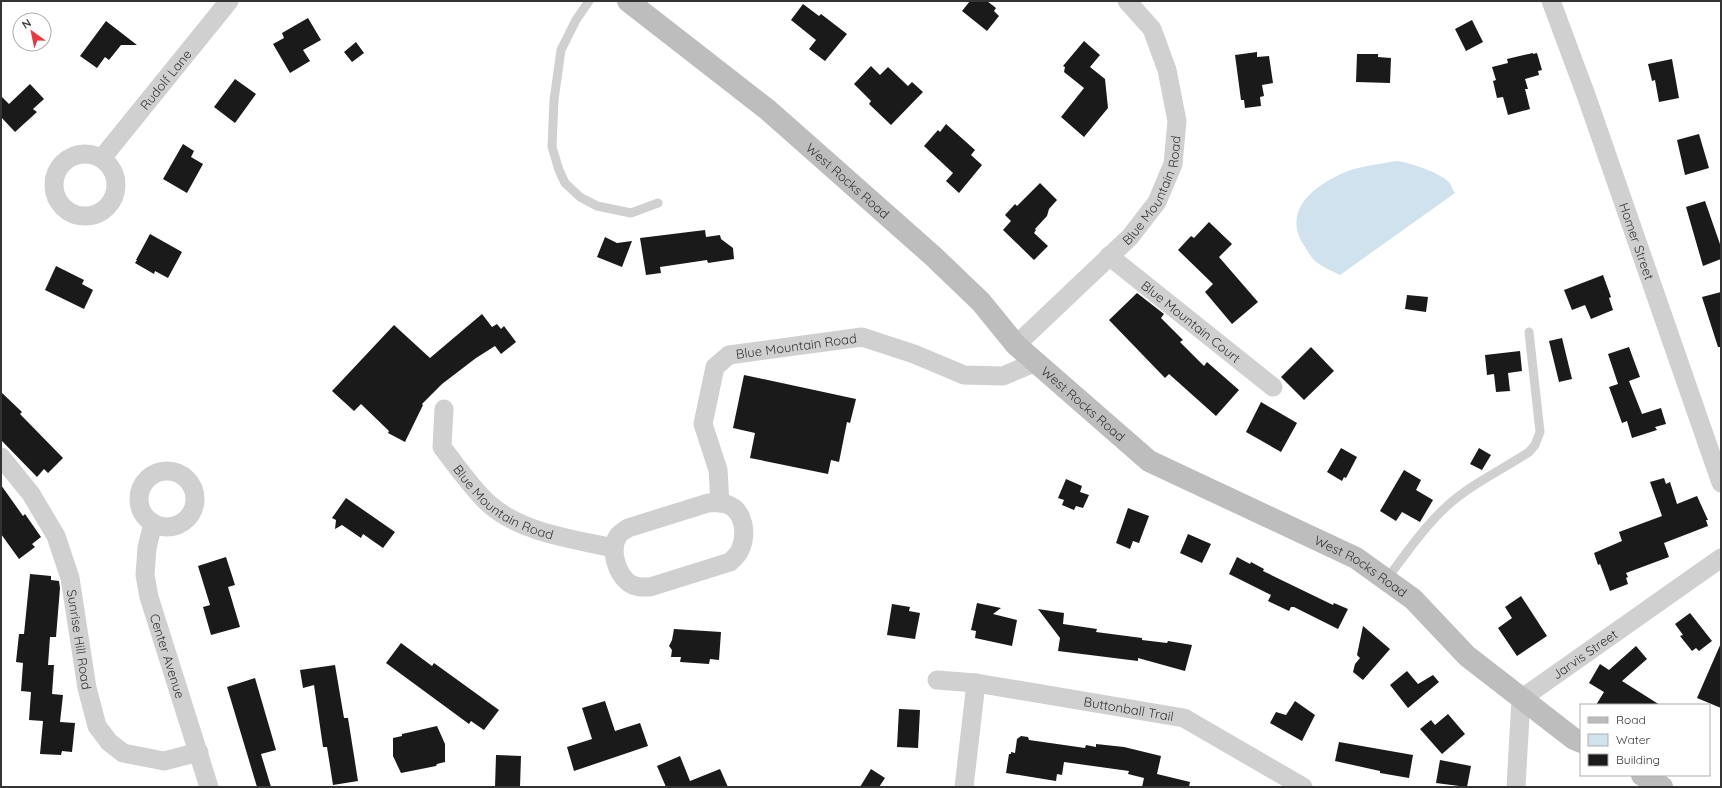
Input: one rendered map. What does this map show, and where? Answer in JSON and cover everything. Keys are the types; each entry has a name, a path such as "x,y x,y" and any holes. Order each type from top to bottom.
{"main road":[{"name":"West Rocks Road","path":"628,1 768,110 933,256 981,302 1016,345 1149,461 1356,558 1413,599 1467,656 1574,739 1580,742"},
{"path":"1644,776 1662,787"}],"street":[{"name":"Rudolf Lane","path":"102,158 229,1"},
{"name":"Blue Mountain Road","path":"1016,345 1130,237 1157,202 1173,164 1177,121 1167,70 1152,29 1127,1"},
{"name":"Homer Street","path":"1551,1 1586,95 1721,483"},
{"name":"Blue Mountain Court","path":"1109,256 1273,387"},
{"name":"Blue Mountain Road","path":"720,503 718,470 703,424 714,367 729,355 862,337 914,354 964,375 1003,376 1036,362"},
{"name":"Blue Mountain Road","path":"444,409 442,447 488,504 509,519 546,532 614,548"},
{"name":"Sunrise Hill Road","path":"1,457 31,494 56,536 70,578 87,688 97,726 109,742 123,754 164,761 199,752"},
{"path":"708,503 728,504 738,514 744,526 744,539 740,552 730,562 650,587 637,587 629,583 621,574 616,562 614,548 618,536 628,528 708,503"},
{"name":"Center Avenue","path":"153,523 147,548 145,575 149,597 209,787"},
{"name":"Jarvis Street","path":"1521,698 1721,558"},
{"name":"Buttonball Trail","path":"937,680 976,683 1184,718 1303,787"},
{"path":"964,787 976,683"},
{"path":"1516,787 1521,698"}],"lane":[{"path":"589,1 576,20 561,50 554,100 552,147 559,170 565,183 580,197 596,206 631,213 658,203"},
{"path":"1386,580 1428,527 1447,506 1464,493 1529,452 1535,445 1540,432 1529,332"}],"water":[{"path":"1397,161 1431,171 1444,178 1449,182 1455,193 1340,275 1317,262 1310,255 1298,234 1296,223 1298,212 1303,202 1311,193 1331,179 1343,173 1363,167"}],"building":[{"path":"970,1 987,1 996,8 994,11 999,16 987,31 962,11"},
{"path":"803,4 819,16 821,14 847,34 825,61 809,49 816,40 791,20"},
{"path":"308,18 321,40 303,50 310,61 290,73 273,44 284,38 282,33"},
{"path":"1472,20 1483,42 1466,51 1455,29"},
{"path":"106,21 137,45 121,45 109,60 105,57 97,68 80,56"},
{"path":"1084,41 1100,55 1090,67 1105,79 1108,108 1084,137 1061,117 1084,88 1064,72 1065,67 1063,66"},
{"path":"356,42 364,53 352,62 344,52"},
{"path":"1257,52 1257,57 1269,56 1273,83 1262,85 1264,96 1260,97 1261,106 1245,108 1244,100 1241,100 1235,55"},
{"path":"1537,53 1542,70 1538,71 1539,75 1525,79 1528,89 1525,89 1530,109 1508,115 1503,97 1497,98 1493,81 1496,80 1492,67 1508,63 1507,59"},
{"path":"1357,54 1378,54 1378,57 1391,58 1390,83 1356,82"},
{"path":"1672,59 1679,98 1659,102 1655,80 1652,81 1648,64"},
{"path":"871,66 880,75 888,67 908,86 912,82 923,92 891,125 869,104 871,101 854,84"},
{"path":"235,79 256,94 235,123 214,107"},
{"path":"30,84 44,99 33,109 37,112 15,132 1,117 1,96 9,104"},
{"path":"946,124 975,150 971,155 982,165 959,193 946,181 953,173 924,146 938,130 940,132"},
{"path":"1699,134 1709,168 1685,175 1677,140"},
{"path":"183,144 194,151 191,157 203,164 187,193 163,179"},
{"path":"1040,183 1057,200 1049,209 1047,216 1035,229 1036,230 1034,233 1048,246 1034,260 1003,230 1011,221 1005,215 1015,204 1017,206"},
{"path":"1705,201 1721,247 1721,259 1703,266 1686,207"},
{"path":"1209,222 1232,244 1219,257 1258,302 1232,324 1205,292 1213,284 1178,250 1191,236 1194,238"},
{"path":"705,230 706,237 720,235 721,239 733,248 734,259 708,263 707,260 660,267 661,273 646,275 640,238"},
{"path":"150,234 182,252 168,278 155,271 154,274 135,263"},
{"path":"605,237 617,243 632,241 622,267 597,257"},
{"path":"56,266 84,280 82,284 93,290 84,309 45,290"},
{"path":"1603,275 1611,297 1609,298 1613,310 1591,319 1585,305 1572,310 1564,290"},
{"path":"1721,292 1721,347 1718,347 1702,297"},
{"path":"1137,293 1164,314 1161,318 1183,340 1180,342 1204,366 1207,362 1239,390 1216,416 1169,374 1165,378 1109,320"},
{"path":"1407,295 1428,297 1426,312 1405,309"},
{"path":"482,314 492,327 497,324 501,329 504,326 516,342 501,354 495,346 476,358 442,384 422,404 423,405 405,442 388,433 389,431 361,404 354,411 332,391 394,325 430,358"},
{"path":"1562,338 1572,379 1559,382 1549,341"},
{"path":"1311,347 1334,371 1304,400 1281,377"},
{"path":"1629,347 1640,377 1629,381 1642,414 1661,408 1666,424 1655,427 1657,430 1632,438 1627,421 1622,423 1609,387 1618,384 1608,354"},
{"path":"1520,351 1522,371 1508,373 1510,391 1496,392 1494,374 1487,375 1485,355"},
{"path":"744,375 856,399 850,423 847,422 839,462 831,460 828,474 750,458 755,433 733,428"},
{"path":"1,392 22,412 20,414 63,458 48,473 44,469 37,477 1,440"},
{"path":"1261,402 1297,423 1281,452 1246,432"},
{"path":"1341,448 1357,457 1346,478 1344,477 1342,481 1327,472"},
{"path":"1479,448 1491,455 1482,470 1470,464"},
{"path":"1404,470 1421,480 1416,490 1433,500 1420,522 1402,512 1396,521 1380,511"},
{"path":"1664,478 1666,484 1670,482 1677,504 1697,496 1708,520 1706,520 1708,526 1664,543 1669,557 1626,573 1628,577 1626,578 1628,584 1610,591 1600,564 1598,565 1594,553 1622,541 1619,532 1662,516 1650,482"},
{"path":"1066,479 1082,486 1080,492 1089,495 1083,508 1076,506 1074,510 1062,505 1064,500 1058,498"},
{"path":"1,485 23,516 25,514 41,537 32,544 35,547 19,559 1,534"},
{"path":"346,498 395,532 383,548 363,534 361,538 342,525 335,529 336,520 332,518"},
{"path":"1128,508 1149,516 1139,543 1133,541 1130,549 1116,543"},
{"path":"1188,534 1211,544 1202,563 1180,553"},
{"path":"226,557 235,585 228,587 240,627 211,635 203,607 210,605 198,566"},
{"path":"1237,557 1250,564 1251,562 1264,569 1263,571 1333,605 1334,603 1348,609 1338,629 1294,607 1291,607 1289,611 1268,601 1271,595 1229,574"},
{"path":"30,574 51,576 51,580 59,581 60,588 56,637 50,637 48,665 54,665 52,694 63,695 60,722 75,723 72,752 62,751 61,755 40,754 43,721 29,720 31,692 21,691 23,663 16,662 19,634 24,634"},
{"path":"1521,596 1547,636 1517,656 1498,628 1512,618 1505,607"},
{"path":"977,603 1001,608 993,614 1017,620 1012,646 975,638 976,631 971,630"},
{"path":"892,604 910,607 909,611 920,613 915,639 887,635"},
{"path":"1038,609 1064,613 1063,624 1097,629 1096,632 1142,638 1142,640 1167,643 1168,641 1192,645 1185,671 1138,658 1138,661 1058,651 1060,638"},
{"path":"1690,613 1712,641 1699,651 1696,648 1692,651 1680,636 1683,635 1675,624"},
{"path":"1363,626 1390,649 1363,680 1353,672 1355,664 1360,658 1357,655"},
{"path":"674,629 721,632 719,660 710,659 709,664 680,662 681,657 671,657 672,650 669,646"},
{"path":"401,643 432,666 434,663 499,710 484,730 471,721 469,724 386,663"},
{"path":"1721,643 1721,708 1697,698"},
{"path":"1636,646 1647,659 1622,681 1658,704 1597,704 1604,692 1589,683 1600,664 1609,670"},
{"path":"335,665 344,718 348,718 358,781 333,785 327,747 323,747 314,685 303,688 300,670"},
{"path":"1407,671 1418,684 1433,675 1439,682 1408,708 1390,685"},
{"path":"255,678 276,750 261,754 271,787 257,787 227,687"},
{"path":"605,701 615,731 640,723 648,746 574,771 567,747 592,739 582,708"},
{"path":"1295,701 1315,715 1302,741 1270,723 1276,712 1286,715"},
{"path":"899,709 920,710 918,748 897,747"},
{"path":"1448,714 1465,734 1442,754 1420,729 1431,720 1435,725"},
{"path":"437,726 445,744 445,762 437,764 436,766 401,773 393,756 393,738 402,736 402,734"},
{"path":"1021,736 1028,737 1029,740 1085,748 1086,745 1096,747 1096,744 1124,747 1161,756 1157,774 1190,782 1189,787 1142,787 1144,778 1128,774 1129,771 1064,762 1062,775 1057,774 1056,781 1006,773 1009,754 1011,754 1011,752 1015,753 1017,739"},
{"path":"1339,742 1413,755 1409,778 1380,773 1380,771 1335,761"},
{"path":"496,755 521,756 520,787 495,787"},
{"path":"680,756 690,781 720,769 728,787 666,787 657,766"},
{"path":"1440,760 1471,766 1467,787 1436,783"},
{"path":"871,769 885,778 879,787 860,787"}]}
